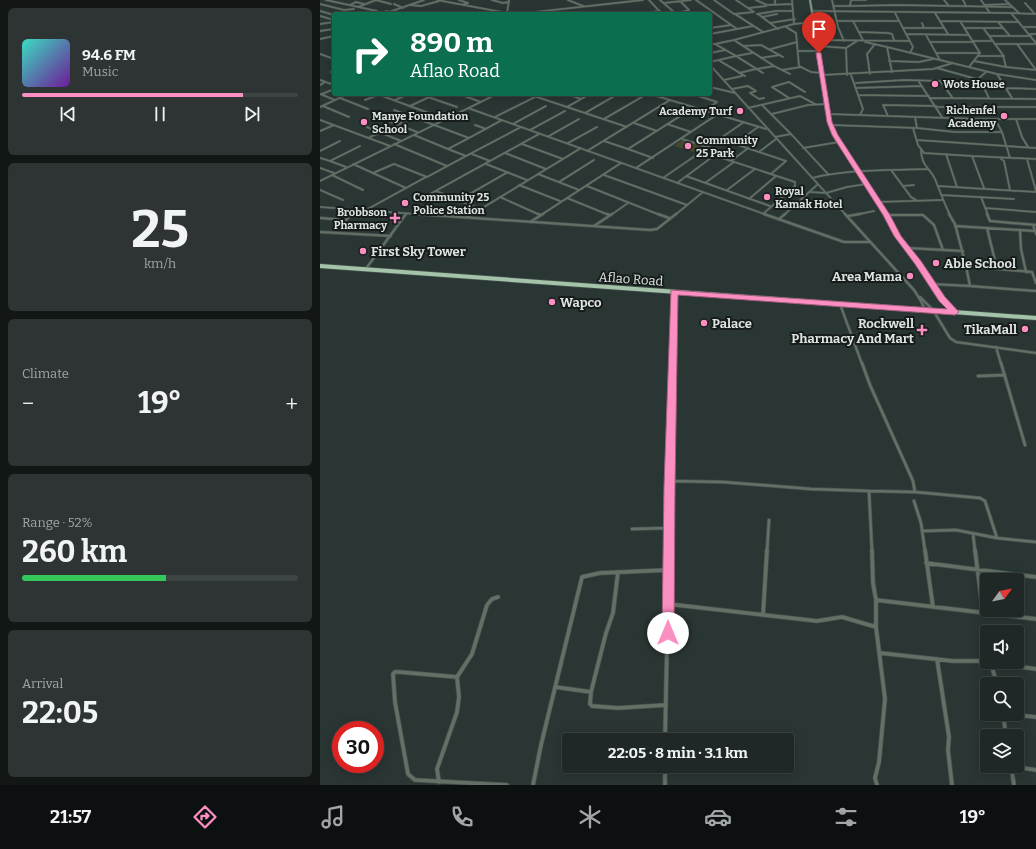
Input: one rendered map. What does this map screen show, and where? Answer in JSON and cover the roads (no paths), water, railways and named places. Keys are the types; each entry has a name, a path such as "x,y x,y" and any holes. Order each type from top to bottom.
{"highway":[{"name":"Aflao Road","path":"320,266 840,304 928,308 955,312 1036,318"}],"street":[{"path":"326,0 377,11"},
{"path":"357,7 376,0 391,4"},
{"path":"386,11 389,12 403,8 424,0"},
{"path":"410,5 422,7 438,0 501,12"},
{"path":"459,0 468,3 461,5"},
{"path":"492,0 503,3 509,1 507,12"},
{"path":"568,0 585,6"},
{"path":"534,12 643,0"},
{"path":"649,0 660,11"},
{"path":"660,0 673,12"},
{"path":"664,3 692,0"},
{"path":"696,0 736,29"},
{"path":"714,0 763,33"},
{"path":"736,0 778,29"},
{"path":"756,0 768,5"},
{"path":"792,0 795,18 794,24"},
{"path":"810,0 831,125 839,142 877,202 887,215 892,227 930,284 955,312"},
{"path":"832,0 832,6 844,40"},
{"path":"850,6 851,0 866,0"},
{"path":"944,0 949,6"},
{"path":"963,0 966,6"},
{"path":"981,0 991,13"},
{"path":"1005,0 1019,14"},
{"path":"320,4 329,1"},
{"path":"349,5 356,2 365,4"},
{"path":"681,2 689,10 682,12"},
{"path":"1025,3 1036,14"},
{"path":"320,4 344,10 354,9"},
{"path":"394,4 403,8"},
{"path":"749,8 775,4 792,4"},
{"path":"985,6 1009,4"},
{"path":"832,6 1012,7"},
{"path":"757,14 781,10 793,11"},
{"path":"320,11 332,14"},
{"path":"651,12 660,11"},
{"path":"813,11 1036,14"},
{"path":"734,14 754,12"},
{"path":"895,13 913,48 910,53"},
{"path":"934,13 948,35"},
{"path":"762,17 778,14"},
{"path":"1011,14 1024,27 1036,43"},
{"path":"320,16 332,20"},
{"path":"770,23 795,18"},
{"path":"320,24 332,21"},
{"path":"837,21 900,21"},
{"path":"853,21 863,40"},
{"path":"940,21 1019,22"},
{"path":"715,44 794,24 814,22"},
{"path":"960,22 980,53"},
{"path":"998,22 1010,36"},
{"path":"922,23 924,28"},
{"path":"712,28 732,25"},
{"path":"712,34 753,26"},
{"path":"785,26 796,31 800,67"},
{"path":"1024,27 1036,28"},
{"path":"903,28 944,28"},
{"path":"964,28 1003,28"},
{"path":"984,28 1004,56 1006,67"},
{"path":"320,31 332,29"},
{"path":"859,32 888,33 892,34 894,40"},
{"path":"906,34 969,35"},
{"path":"989,36 1036,34"},
{"path":"925,35 941,60"},
{"path":"320,39 332,36"},
{"path":"734,40 760,58 790,74"},
{"path":"816,40 909,41"},
{"path":"818,46 846,48 858,40 997,74 1036,80"},
{"path":"930,42 993,41"},
{"path":"770,49 797,42"},
{"path":"996,44 1036,43"},
{"path":"715,44 763,73"},
{"path":"742,46 761,44 784,57"},
{"path":"870,74 867,54 875,44"},
{"path":"1016,44 1028,61 1034,65 1036,70"},
{"path":"887,47 892,72"},
{"path":"846,48 847,75"},
{"path":"712,53 725,50"},
{"path":"798,50 818,51"},
{"path":"712,63 752,53"},
{"path":"937,53 980,53"},
{"path":"969,67 980,53"},
{"path":"320,54 330,57"},
{"path":"760,58 780,55"},
{"path":"978,56 1004,56"},
{"path":"889,61 919,62 934,59"},
{"path":"720,60 744,76 723,80"},
{"path":"974,61 1006,67 1036,70"},
{"path":"781,70 800,67 811,72 822,74 850,75 937,68 953,63"},
{"path":"712,66 910,286 950,338 956,342 1035,353 1036,357"},
{"path":"739,73 774,66"},
{"path":"937,68 978,79 989,98"},
{"path":"978,79 987,71"},
{"path":"997,74 1012,98"},
{"path":"850,75 856,83 859,102 863,109 860,115"},
{"path":"320,80 332,84"},
{"path":"856,83 897,80 980,82"},
{"path":"940,81 952,97"},
{"path":"320,85 326,82"},
{"path":"789,98 772,87 789,82 805,92"},
{"path":"919,82 943,118"},
{"path":"744,84 756,91 750,93"},
{"path":"718,89 748,86"},
{"path":"856,88 922,86"},
{"path":"742,87 759,99 764,98"},
{"path":"712,88 736,94"},
{"path":"1006,88 1036,89"},
{"path":"320,95 332,90"},
{"path":"320,95 335,100"},
{"path":"858,95 1036,99"},
{"path":"321,106 344,96"},
{"path":"365,100 375,96"},
{"path":"381,96 446,119"},
{"path":"395,100 404,96"},
{"path":"465,96 482,102"},
{"path":"320,181 493,96"},
{"path":"494,117 535,96 627,127"},
{"path":"573,96 581,99"},
{"path":"566,107 586,96"},
{"path":"584,113 614,96"},
{"path":"603,119 645,96"},
{"path":"656,96 767,129"},
{"path":"698,96 717,102 704,111"},
{"path":"748,108 801,96 815,104"},
{"path":"410,106 428,97 457,107"},
{"path":"340,98 368,110"},
{"path":"587,150 670,100"},
{"path":"772,114 815,104 827,104"},
{"path":"762,105 828,174"},
{"path":"888,116 883,105 1036,107"},
{"path":"321,106 349,117"},
{"path":"513,124 546,106"},
{"path":"468,108 844,242 870,242"},
{"path":"628,149 694,108"},
{"path":"394,110 469,138"},
{"path":"530,130 565,111"},
{"path":"370,137 425,112"},
{"path":"636,169 718,114"},
{"path":"829,114 943,118 1036,119"},
{"path":"915,117 918,128"},
{"path":"381,118 418,133"},
{"path":"548,136 579,119"},
{"path":"995,119 1002,132 1010,158"},
{"path":"1016,119 1022,137 1028,147"},
{"path":"320,120 370,137 390,146"},
{"path":"448,149 502,120"},
{"path":"752,124 760,121"},
{"path":"662,178 744,122"},
{"path":"634,123 657,131"},
{"path":"667,124 691,132"},
{"path":"320,131 334,125"},
{"path":"475,125 486,129"},
{"path":"831,125 918,128 954,132 1002,132"},
{"path":"758,126 735,144 786,161 771,174"},
{"path":"367,127 401,141"},
{"path":"365,211 521,127"},
{"path":"567,143 597,127"},
{"path":"913,128 917,135 922,162 929,169 938,186 942,200 955,226 963,250 970,286"},
{"path":"421,199 540,133"},
{"path":"759,152 776,138 791,134"},
{"path":"413,135 466,156"},
{"path":"682,139 707,147"},
{"path":"917,140 1036,148"},
{"path":"320,151 340,141"},
{"path":"604,141 653,158"},
{"path":"803,148 839,142"},
{"path":"394,144 447,167"},
{"path":"522,144 563,159"},
{"path":"330,161 360,146"},
{"path":"466,217 581,148"},
{"path":"731,161 747,148"},
{"path":"701,151 771,174 796,184 764,213"},
{"path":"921,151 924,153 1036,159"},
{"path":"504,153 546,169"},
{"path":"472,154 490,161"},
{"path":"946,154 958,187"},
{"path":"677,183 715,155"},
{"path":"972,156 984,188"},
{"path":"320,158 346,168"},
{"path":"1000,158 1004,161 1010,190"},
{"path":"938,186 1036,192 1027,158"},
{"path":"558,182 594,160"},
{"path":"705,183 735,162"},
{"path":"530,222 621,163"},
{"path":"353,164 407,188"},
{"path":"373,173 394,164 427,177"},
{"path":"485,164 527,180"},
{"path":"320,168 335,174"},
{"path":"727,191 755,169"},
{"path":"812,178 828,174 858,171 929,169"},
{"path":"891,170 911,197 916,200"},
{"path":"459,200 508,172"},
{"path":"538,174 579,190"},
{"path":"331,175 363,190"},
{"path":"604,175 687,205"},
{"path":"686,176 770,206"},
{"path":"749,199 776,176"},
{"path":"779,219 818,184"},
{"path":"810,192 826,193 866,184"},
{"path":"519,185 560,202"},
{"path":"903,186 914,185"},
{"path":"586,186 669,218"},
{"path":"320,190 343,200"},
{"path":"436,191 480,209"},
{"path":"320,207 652,230 657,229 703,192"},
{"path":"941,195 1014,200"},
{"path":"499,197 541,215"},
{"path":"981,197 990,221 1035,225 1036,234"},
{"path":"567,198 610,215"},
{"path":"877,202 942,200"},
{"path":"593,226 628,202"},
{"path":"985,208 1036,212"},
{"path":"320,218 346,220 355,210"},
{"path":"847,216 874,211"},
{"path":"365,270 406,214"},
{"path":"887,215 923,215 934,225 943,250"},
{"path":"955,226 1035,231"},
{"path":"987,228 997,269"},
{"path":"1020,230 1021,249 1026,272"},
{"path":"320,232 391,236"},
{"path":"859,241 866,238"},
{"path":"907,248 963,250"},
{"path":"966,266 1036,272"},
{"path":"1032,272 1036,284"},
{"path":"930,284 1036,291"},
{"path":"665,733 674,292"},
{"path":"840,304 870,385 913,481 915,492"},
{"path":"996,347 1025,445"},
{"path":"978,376 1005,375"},
{"path":"670,481 767,484 813,489 854,489 869,491 915,492 983,499 997,538"},
{"path":"869,491 873,583 876,600 876,627 885,699 875,778 877,785"},
{"path":"914,501 918,508 923,531 926,563 934,608"},
{"path":"763,615 769,520"},
{"path":"632,529 669,528"},
{"path":"923,531 956,530 997,538 1036,542"},
{"path":"973,534 980,591"},
{"path":"926,563 1036,577"},
{"path":"533,785 582,577 596,573 668,570"},
{"path":"618,572 613,613 606,633 591,692 590,704 592,706 618,708 666,705"},
{"path":"440,782 437,769 456,712 459,697 457,677 472,654 487,605 492,599 498,597"},
{"path":"876,600 980,613"},
{"path":"668,604 816,622 842,617 876,627"},
{"path":"1018,617 1036,619"},
{"path":"880,653 980,663"},
{"path":"937,659 949,737 952,785"},
{"path":"1024,668 1036,669"},
{"path":"457,677 396,672 392,678 401,740 408,774 415,780 507,785"},
{"path":"555,687 591,692"},
{"path":"1024,716 1036,717"},
{"path":"1024,768 1036,770"},
{"path":"665,773 665,785"},
{"path":"1012,773 1014,785"}],"place":[{"name":"Wots House","path":"935,84"},
{"name":"Academy Turf","path":"740,111"},
{"name":"Richenfel Academy","path":"1004,116"},
{"name":"Manye Foundation School","path":"364,122"},
{"name":"Community 25 Park","path":"688,146"},
{"name":"Royal Kamak Hotel","path":"767,197"},
{"name":"Community 25 Police Station","path":"405,203"},
{"name":"Brobbson Pharmacy","path":"395,218"},
{"name":"First Sky Tower","path":"363,251"},
{"name":"Able School","path":"936,263"},
{"name":"Area Mama","path":"910,276"},
{"name":"Wapco","path":"552,302"},
{"name":"Palace","path":"704,323"},
{"name":"TikaMall","path":"1025,329"},
{"name":"Rockwell Pharmacy And Mart","path":"922,330"}]}
